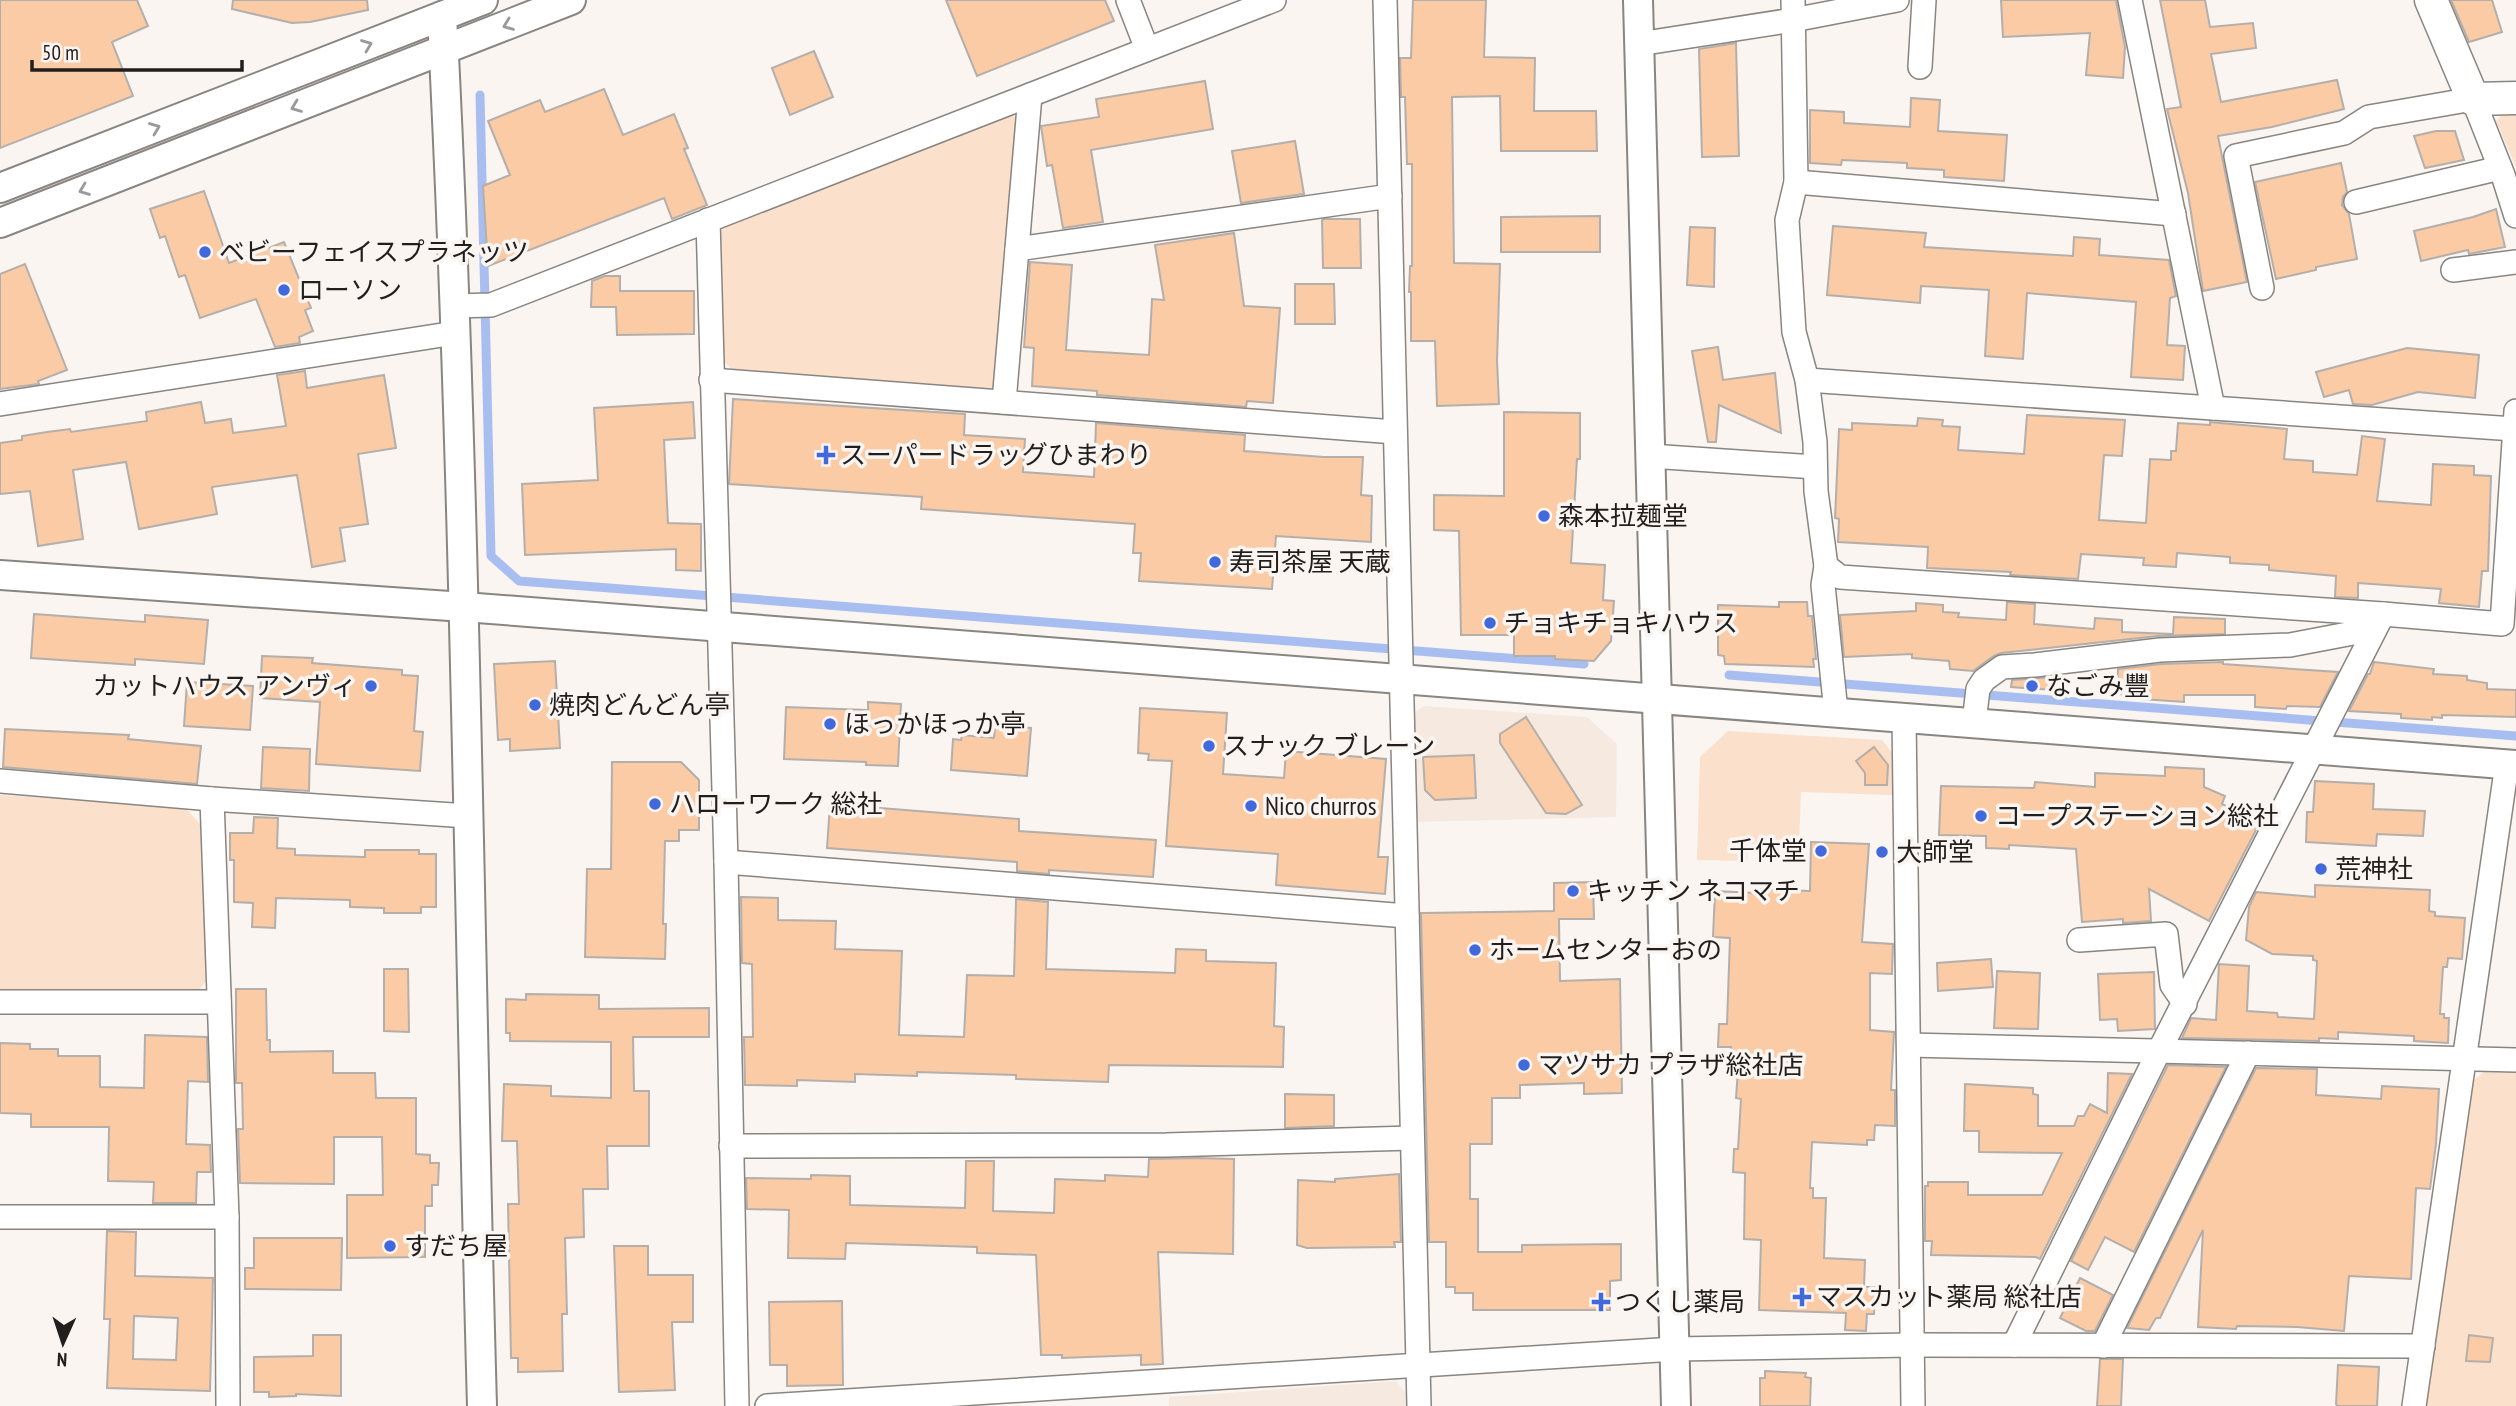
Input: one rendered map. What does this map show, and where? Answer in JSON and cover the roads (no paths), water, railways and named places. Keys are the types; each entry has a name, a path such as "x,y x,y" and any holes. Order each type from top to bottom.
{"main road":[{"path":"2431,0 2473,99 2516,98"}],"street":[{"path":"0,188 441,8 483,0"},
{"path":"0,223 571,0"},
{"path":"1128,0 1147,50"},
{"path":"0,404 470,312 1274,0"},
{"path":"1385,0 1419,1406"},
{"path":"1638,0 1676,1406"},
{"path":"1639,44 1793,10 1897,0"},
{"path":"1920,67 1924,0"},
{"path":"2130,0 2213,408"},
{"path":"441,8 470,312 464,607 482,1406"},
{"path":"1793,10 1796,182 1787,220 1787,232 1794,332 1807,380 1815,442 1816,491 1826,566 1823,585 1834,693"},
{"path":"1004,402 1030,95"},
{"path":"2262,288 2236,156 2344,133 2369,117 2473,99 2516,216"},
{"path":"2356,202 2500,168"},
{"path":"1796,182 2174,214"},
{"path":"1017,249 1390,196"},
{"path":"708,220 726,862 737,1406"},
{"path":"2453,270 2516,262"},
{"path":"711,380 1395,432"},
{"path":"1807,380 2213,408 2515,420 2512,515 2502,624 1840,577 1826,566"},
{"path":"1650,456 1815,467"},
{"path":"0,575 464,607 719,607 1401,659 1657,698 1834,693 1904,717 1976,704 2322,730 2512,764 2464,1058 2414,1406"},
{"path":"1976,704 1984,680 2002,667 2035,666 2160,650 2290,645 2353,633 2383,614"},
{"path":"2014,1345 2159,1051 2383,614"},
{"path":"1904,717 1913,1406"},
{"path":"0,781 212,799 468,816"},
{"path":"212,799 227,1217 228,1406"},
{"path":"726,862 1407,916"},
{"path":"2079,940 2166,933 2172,985 2185,1003"},
{"path":"0,1002 219,1002"},
{"path":"1909,1045 2516,1060"},
{"path":"2103,1346 2248,1053"},
{"path":"731,1146 1152,1145 1412,1138"},
{"path":"0,1217 227,1217"},
{"path":"767,1406 1675,1349 1912,1345 2423,1346"}],"waterway":[{"path":"480,95 491,556 519,581 1584,664"},
{"path":"1729,675 2516,736"}],"place":[{"name":"ベビーフェイスプラネッツ","path":"205,252"},
{"name":"ローソン","path":"284,290"},
{"name":"スーパードラッグひまわり","path":"826,455"},
{"name":"森本拉麺堂","path":"1544,516"},
{"name":"寿司茶屋 天蔵","path":"1215,562"},
{"name":"チョキチョキハウス","path":"1490,623"},
{"name":"カットハウス アンヴィ","path":"371,686"},
{"name":"なごみ豐","path":"2032,686"},
{"name":"焼肉どんどん亭","path":"535,705"},
{"name":"ほっかほっか亭","path":"830,724"},
{"name":"スナック ブレーン","path":"1209,746"},
{"name":"ハローワーク 総社","path":"655,804"},
{"name":"Nico churros","path":"1251,806"},
{"name":"コープステーション総社","path":"1981,816"},
{"name":"千体堂","path":"1821,851"},
{"name":"大師堂","path":"1882,852"},
{"name":"荒神社","path":"2321,869"},
{"name":"キッチン ネコマチ","path":"1573,891"},
{"name":"ホームセンターおの","path":"1475,950"},
{"name":"マツサカ プラザ総社店","path":"1524,1065"},
{"name":"すだち屋","path":"390,1246"},
{"name":"マスカット薬局 総社店","path":"1802,1297"},
{"name":"つくし薬局","path":"1601,1302"}]}
